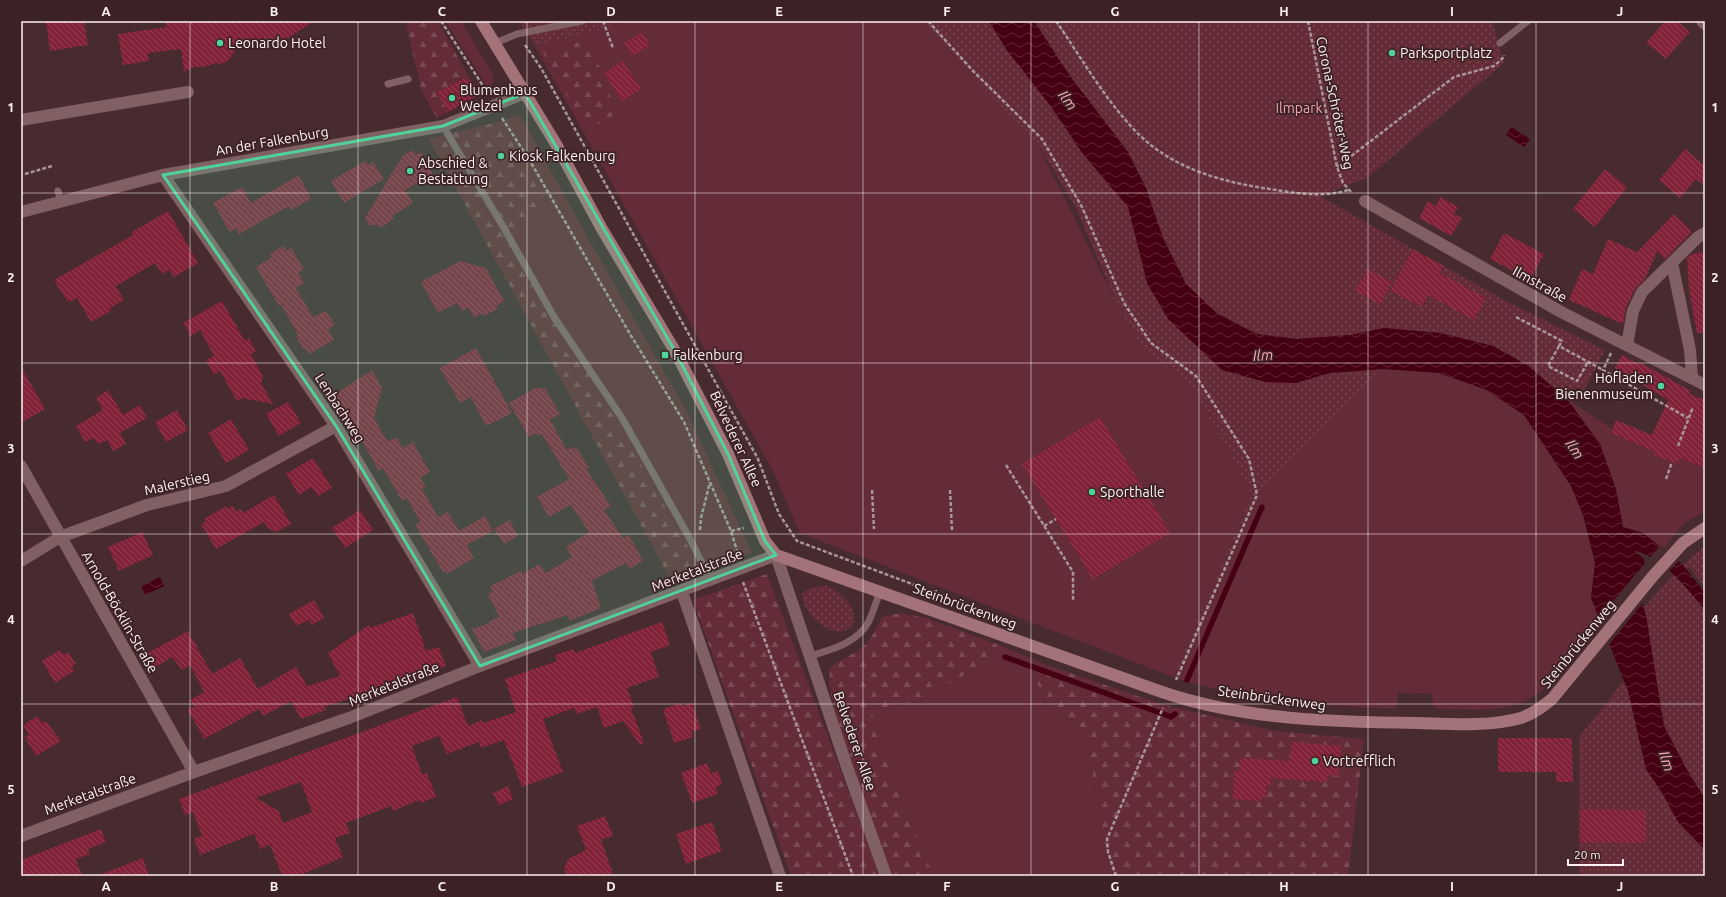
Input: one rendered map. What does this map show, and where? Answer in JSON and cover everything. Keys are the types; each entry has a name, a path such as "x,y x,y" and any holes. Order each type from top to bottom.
{"street":[{"name":"Belvederer Allee","path":"481,21 525,93 602,229 675,351 728,454 764,541 776,555 847,767 886,876"},
{"path":"1702,21 1705,24"},
{"path":"21,120 188,92"},
{"name":"An der Falkenburg","path":"21,212 59,196 163,175 443,126 525,93"},
{"name":"Lenbachweg","path":"163,175 336,426 480,666"},
{"name":"Ilmstraße","path":"1365,201 1470,262 1563,313 1692,377 1705,385"},
{"path":"1622,343 1642,292 1698,237 1705,234"},
{"path":"1672,263 1690,350 1692,377"},
{"name":"Malerstieg","path":"21,561 60,538 147,505 226,486 336,426"},
{"name":"Arnold-Böcklin-Straße","path":"21,466 60,538 194,772"},
{"name":"Steinbrückenweg","path":"776,555 1155,689 1197,702 1257,713 1325,720 1451,724 1490,723 1521,718 1536,711 1552,699 1653,576 1683,543 1705,528"},
{"name":"Merketalstraße","path":"21,836 194,772 349,718 480,666 682,592 776,555"},
{"path":"682,592 780,876"}],"lane":[{"path":"495,42 517,34 582,21"},
{"path":"1500,43 1528,21"},
{"path":"388,84 408,79"},
{"path":"443,126 504,228 554,317 622,418 698,556 710,581"},
{"path":"810,656 837,648 855,637 868,623 880,592"}],"path":[{"path":"441,21 530,161 630,334 684,422 730,531 743,569 744,586 853,876"},
{"path":"603,21 613,48"},
{"path":"928,21 974,72 1042,139 1082,207 1124,303 1151,343 1196,376 1249,459 1257,495 1175,682"},
{"path":"1056,21 1115,107 1148,142 1177,162 1194,170 1243,186 1322,194 1348,190"},
{"name":"Corona-Schröter-Weg","path":"1308,21 1337,167 1343,183 1348,190 1365,201"},
{"path":"517,34 541,68 754,452 778,514 797,542 988,612"},
{"path":"1337,167 1454,77 1494,66 1504,57 1500,43"},
{"path":"530,161 544,151"},
{"path":"25,174 52,166"},
{"path":"1516,317 1562,341 1548,366 1577,381 1588,362"},
{"path":"1603,370 1622,343"},
{"path":"1560,346 1688,418"},
{"path":"1678,446 1692,407"},
{"path":"1666,479 1672,462"},
{"path":"1006,465 1073,572 1073,601"},
{"path":"698,556 701,518 710,482"},
{"path":"872,490 874,530"},
{"path":"950,490 952,530"},
{"path":"1044,526 1056,519"},
{"path":"1168,679 1181,683"},
{"path":"1116,876 1108,852 1107,839 1162,710"}],"highlighted area":[{"path":"525,93 675,351 728,454 765,541 776,555 480,666 336,426 163,175 443,126"}],"green space":[{"path":"405,21 438,21 471,81 464,78 460,79 437,92 448,112 437,118 422,92"},
{"path":"445,21 461,21 494,76 490,91"},
{"path":"519,21 633,21 535,46"},
{"path":"633,21 920,21 1037,143 1117,304 1144,349 1190,383 1252,494 1173,677 800,533 772,469 535,46"},
{"name":"Ilmpark","path":"920,21 1492,21 1504,63 1367,178 1320,196 1413,249 1390,291 1420,307 1444,266 1508,302 1605,350 1584,390 1575,387 1567,399 1527,365 1493,346 1441,333 1384,328 1350,335 1297,339 1257,334 1218,314 1186,284 1163,238 1146,188 1128,153 1147,283 1296,383 1330,373 1385,369 1259,495 1179,679 1173,677 1252,494 1190,383 1144,350 1117,304 1076,208 1037,143"},
{"path":"584,41 601,69 595,73 620,112 587,130 542,51"},
{"path":"520,115 686,410 752,553 702,571 509,232 548,207 521,153 501,121"},
{"path":"501,121 521,153 548,207 509,232 702,571 672,582 429,139"},
{"path":"1385,369 1439,373 1487,390 1524,415 1571,486 1583,515 1595,563 1591,598 1601,622 1558,674 1540,692 1520,703 1497,709 1438,709 1433,705 1432,694 1398,693 1397,705 1394,709 1313,704 1258,697 1179,679 1259,495"},
{"path":"1567,399 1612,429 1611,433 1655,452 1654,455 1677,464 1680,458 1705,468 1705,512 1685,522 1663,549 1643,533 1623,527 1616,489 1600,444"},
{"path":"1705,546 1705,587 1689,567 1686,569 1683,565"},
{"path":"1674,573 1705,610 1705,799 1687,770 1664,726 1644,608"},
{"path":"767,574 880,876 791,876 693,600"},
{"path":"827,586 842,596 853,611 854,622 848,629 840,632 831,630 823,626 808,611 802,594 813,587"},
{"path":"901,613 926,618 999,645 969,672 928,697 872,713 887,763 928,864 938,876 886,876 847,767 829,684 830,668 834,664 858,651 867,643 882,617"},
{"path":"999,645 1047,665 1035,676 1044,703 1085,730 1111,876 938,876 928,864 887,763 872,713 928,697 969,672"},
{"path":"1047,665 1164,705 1275,731 1364,739 1348,876 1111,876 1085,730 1044,703 1035,676"},
{"path":"1624,681 1628,691 1646,769 1662,793 1678,822 1705,850 1705,876 1579,876 1579,737"}],"water":[{"name":"Ilm","path":"989,21 1034,21 1070,76 1128,152 1146,188 1163,238 1186,284 1218,314 1257,334 1297,339 1350,335 1384,328 1441,333 1493,346 1527,365 1567,399 1600,444 1616,489 1623,527 1643,533 1683,565 1705,593 1705,610 1682,583 1665,567 1645,554 1634,550 1644,559 1646,573 1641,599 1646,615 1664,726 1687,770 1705,799 1705,850 1678,822 1662,793 1646,769 1628,691 1591,598 1595,563 1583,515 1571,486 1524,415 1487,390 1439,373 1385,369 1330,373 1296,383 1265,382 1222,370 1168,319 1147,283 1128,207 1083,154 1052,108 1006,49"},
{"path":"1511,127 1530,139 1524,147 1506,135"},
{"path":"160,577 164,586 145,595 141,586"}],"pier":[{"path":"1661,545 1680,560 1668,572 1648,559"},
{"path":"1646,562 1648,574 1644,601 1608,646 1598,619"}],"building":[{"path":"46,21 84,21 88,45 50,51"},
{"name":"Leonardo Hotel","path":"164,21 314,21 288,38 238,46 228,61 221,64 216,63 204,67 195,67 184,71 181,49 148,53 149,61 123,65 118,34 167,27"},
{"path":"1665,21 1677,21 1690,32 1666,59 1646,43"},
{"path":"642,32 650,45 632,56 624,43"},
{"path":"623,61 641,89 622,101 604,73"},
{"path":"464,78 471,81 475,86 475,97 448,112 437,92"},
{"path":"1685,149 1705,166 1705,186 1696,179 1680,198 1659,180"},
{"path":"413,150 416,155 421,152 433,174 405,190 413,203 392,216 394,219 380,228 378,225 369,225 365,218 403,155"},
{"path":"365,161 368,165 373,162 384,179 344,203 331,181"},
{"path":"1605,169 1627,187 1595,227 1573,209"},
{"path":"299,175 311,199 291,210 289,206 239,234 236,228 230,232 213,203 242,187 251,203"},
{"path":"1440,197 1458,207 1454,214 1462,218 1451,236 1419,218 1428,201 1436,206"},
{"path":"168,211 198,263 174,277 169,270 162,274 155,263 116,286 124,300 110,308 111,311 91,322 77,298 70,302 69,300 67,301 54,280 133,235 132,232"},
{"path":"1674,214 1692,232 1665,259 1657,251 1645,279 1635,289 1626,308 1623,324 1569,300 1582,269 1593,274 1608,239 1637,252"},
{"path":"1504,233 1544,254 1530,280 1490,259"},
{"path":"283,246 286,251 291,248 304,269 298,273 304,283 296,288 313,317 326,311 335,325 328,329 334,340 309,354 305,348 303,349 296,336 298,335 281,304 279,306 256,267 272,257 270,254"},
{"path":"1413,249 1444,266 1440,273 1486,298 1474,320 1428,295 1421,307 1390,291"},
{"path":"1705,252 1705,333 1697,333 1689,289 1687,258 1692,254"},
{"path":"460,261 486,268 504,301 496,306 498,309 484,316 482,313 474,318 468,307 462,311 457,303 438,313 421,282"},
{"path":"1368,269 1392,282 1380,304 1355,291"},
{"path":"222,301 245,341 249,338 256,351 251,354 263,377 261,383 273,404 242,398 237,401 220,371 214,375 206,360 214,356 200,330 191,336 183,323"},
{"path":"476,348 512,413 486,426 471,397 460,403 440,368"},
{"path":"1622,355 1638,364 1639,362 1691,391 1689,394 1705,400 1705,468 1680,458 1677,464 1654,455 1655,452 1611,433 1616,420 1652,435 1668,400 1615,368"},
{"path":"21,367 45,409 21,423"},
{"path":"372,370 382,388 374,418 387,441 397,438 403,448 413,442 430,472 420,478 426,487 422,489 438,517 448,512 459,531 485,516 493,531 467,545 474,558 447,574 446,571 443,572 415,525 420,522 407,498 402,501 383,468 379,471 350,420 345,422 337,407 341,405 335,394"},
{"path":"535,388 545,388 560,414 550,420 567,450 573,447 574,449 576,447 589,468 586,469 611,506 604,510 623,538 629,535 643,561 629,569 626,563 592,581 601,608 570,621 568,615 513,633 516,640 484,652 472,629 490,623 489,621 499,617 488,594 493,592 490,586 521,571 523,574 539,564 546,573 572,557 566,547 589,532 571,505 549,517 537,497 569,479 542,434 538,436 536,433 529,437 509,403"},
{"path":"108,390 123,415 140,405 147,418 120,433 126,444 113,451 107,440 98,444 94,438 85,442 76,426 103,410 96,398"},
{"path":"288,402 301,423 279,436 266,414"},
{"path":"177,410 188,430 166,442 155,422"},
{"name":"Sporthalle","path":"1100,417 1170,533 1093,579 1022,464"},
{"path":"231,419 249,450 226,463 208,433"},
{"path":"313,458 332,488 318,496 311,487 299,495 286,474"},
{"path":"274,495 291,524 276,532 268,528 264,522 216,549 201,524 206,522 204,519 226,506 227,509 233,506 236,511 241,509 243,513"},
{"path":"360,510 373,530 345,548 332,528"},
{"path":"509,520 518,536 504,544 494,529"},
{"path":"142,532 153,555 119,571 108,547"},
{"path":"314,600 324,618 312,625 309,620 296,626 289,614"},
{"path":"413,613 426,651 439,647 446,666 354,700 353,697 324,707 326,710 301,719 291,701 263,716 259,709 204,739 188,710 194,707 190,700 204,692 190,665 182,670 172,657 154,668 146,654 188,631 212,674 240,658 258,689 296,667 307,686 340,676 328,653 369,625 370,628"},
{"path":"662,622 670,645 651,652 659,677 627,688 634,707 631,708 644,743 640,745 623,721 604,728 597,707 577,714 574,708 543,719 563,772 522,787 504,740 481,748 479,742 447,754 439,736 412,746 422,774 427,773 436,797 420,803 419,800 393,811 391,806 346,823 350,833 335,838 343,857 298,876 282,876 270,845 260,849 254,834 200,855 194,839 202,836 193,812 185,815 179,799 457,697 468,726 482,720 483,723 516,712 505,679 557,661 555,655 573,649 575,653","holes":["301,782 312,812 283,823 279,811 256,798"]},
{"path":"60,650 64,655 68,652 76,664 72,667 74,671 55,683 42,661"},
{"path":"681,703 682,706 692,703 701,729 691,732 693,737 674,743 663,709"},
{"path":"38,716 42,723 46,721 61,741 36,756 25,737 29,735 23,725"},
{"path":"1498,738 1572,738 1573,782 1556,782 1556,772 1498,772"},
{"path":"1292,742 1341,746 1338,776 1328,775 1327,782 1271,778 1271,785 1266,785 1266,797 1262,797 1261,801 1233,799 1234,771 1239,771 1240,758 1290,761"},
{"path":"707,763 711,773 718,771 722,784 716,787 718,794 692,803 681,773"},
{"path":"508,786 513,799 499,805 493,793"},
{"path":"1580,809 1646,810 1646,843 1580,842"},
{"path":"605,816 613,836 601,840 613,873 605,876 567,876 564,869 568,859 586,850 577,826"},
{"path":"712,822 722,851 686,864 676,834"},
{"path":"101,829 106,842 88,849 90,854 76,859 82,876 21,876 21,860"},
{"path":"143,858 149,876 99,876 99,875"}],"waterway":[{"path":"1187,680 1262,507"},
{"path":"1005,657 1171,717 1175,714"}],"place":[{"name":"Leonardo Hotel","path":"220,43"},
{"name":"Parksportplatz","path":"1392,53"},
{"name":"Blumenhaus Welzel","path":"452,98"},
{"name":"Kiosk Falkenburg","path":"501,156"},
{"name":"Abschied & Bestattung","path":"410,171"},
{"name":"Falkenburg","path":"665,355"},
{"name":"Hofladen Bienenmuseum","path":"1661,386"},
{"name":"Sporthalle","path":"1092,492"},
{"name":"Vortrefflich","path":"1315,761"}]}
